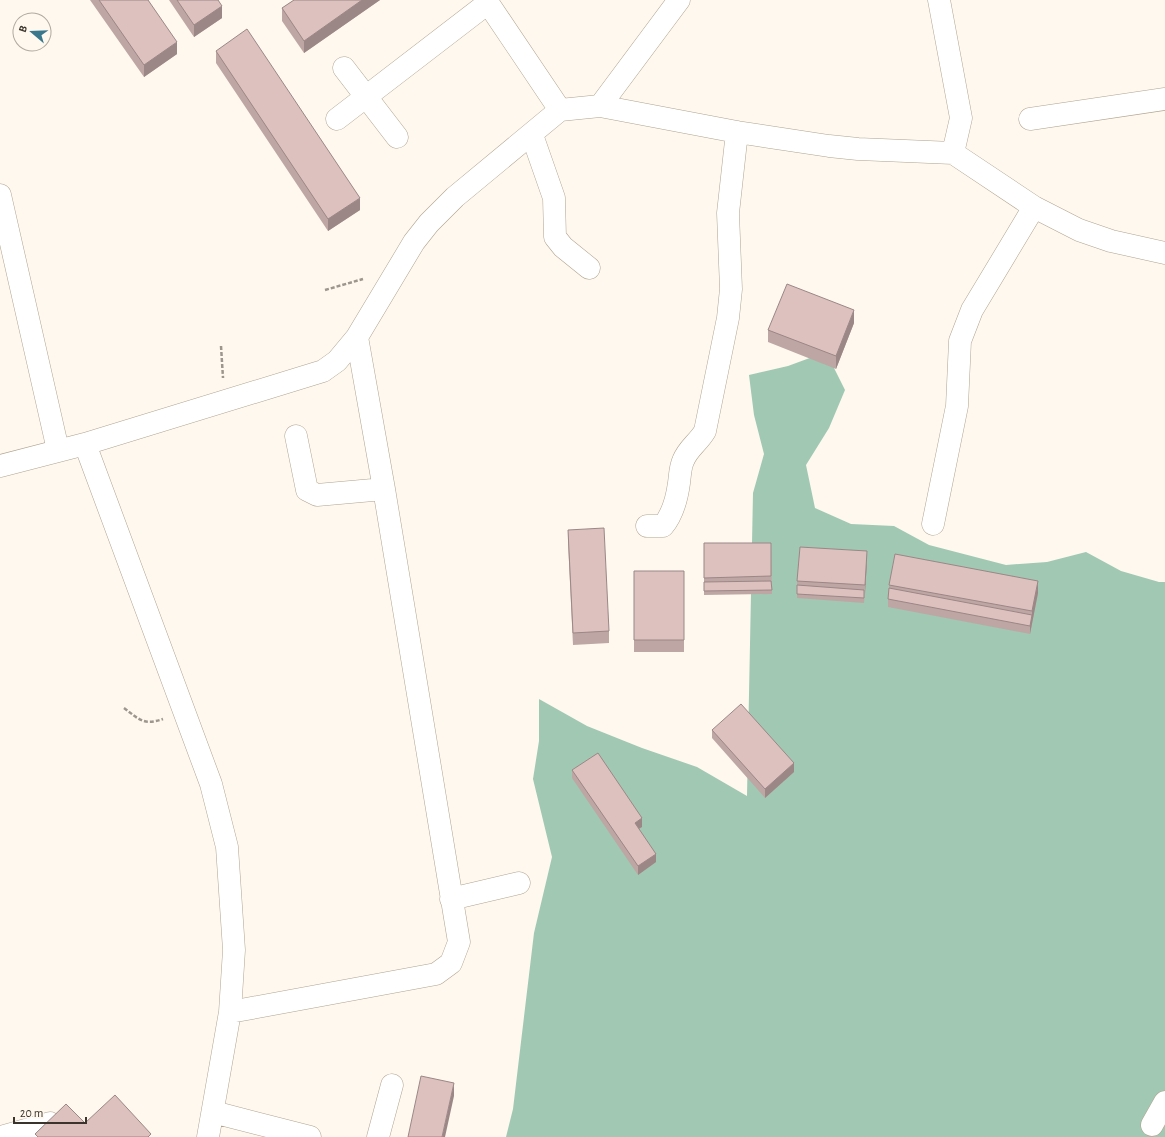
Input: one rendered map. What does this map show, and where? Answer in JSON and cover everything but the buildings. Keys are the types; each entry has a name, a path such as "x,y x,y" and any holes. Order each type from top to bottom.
{"street":[{"path":"600,106 678,0"},
{"path":"940,0 961,118 953,153"},
{"path":"337,118 487,2 560,110"},
{"path":"344,68 397,138"},
{"path":"1030,119 1165,99"},
{"path":"0,466 85,444 323,371 337,361 357,337 414,242 429,223 455,197 560,110 600,106 737,132 858,149 953,153 1034,208 1078,230 1111,240 1165,253"},
{"path":"647,526 663,526 670,518 678,491 682,463 688,449 698,441 704,431 728,318 731,289 728,213 737,132"},
{"path":"532,134 554,198 555,237 563,247 589,268"},
{"path":"0,195 7,256 58,450"},
{"path":"933,524 957,406 960,341 972,310 1034,208"},
{"path":"230,1012 436,974 451,963 459,942 384,488 357,337"},
{"path":"296,436 307,490 316,495 384,488"},
{"path":"85,444 211,784 227,847 234,950 230,1012 208,1137"},
{"path":"451,899 519,883"},
{"path":"378,1137 392,1085"},
{"path":"1152,1125 1165,1102"},
{"path":"213,1112 310,1137"},
{"path":"1,1137 50,1123"}],"path":[{"path":"325,290 375,276 395,274"},
{"path":"221,346 225,401"},
{"path":"124,708 144,722 151,723 184,710"}],"green space":[{"path":"826,352 845,390 829,428 806,465 815,508 851,524 894,526 929,545 1006,565 1047,562 1086,552 1121,571 1159,582 1165,582 1165,1137 506,1137 513,1109 534,933 552,857 533,779 539,741 539,699 587,726 642,748 697,767 747,796 753,493 764,454 754,415 749,375 788,366"}]}
